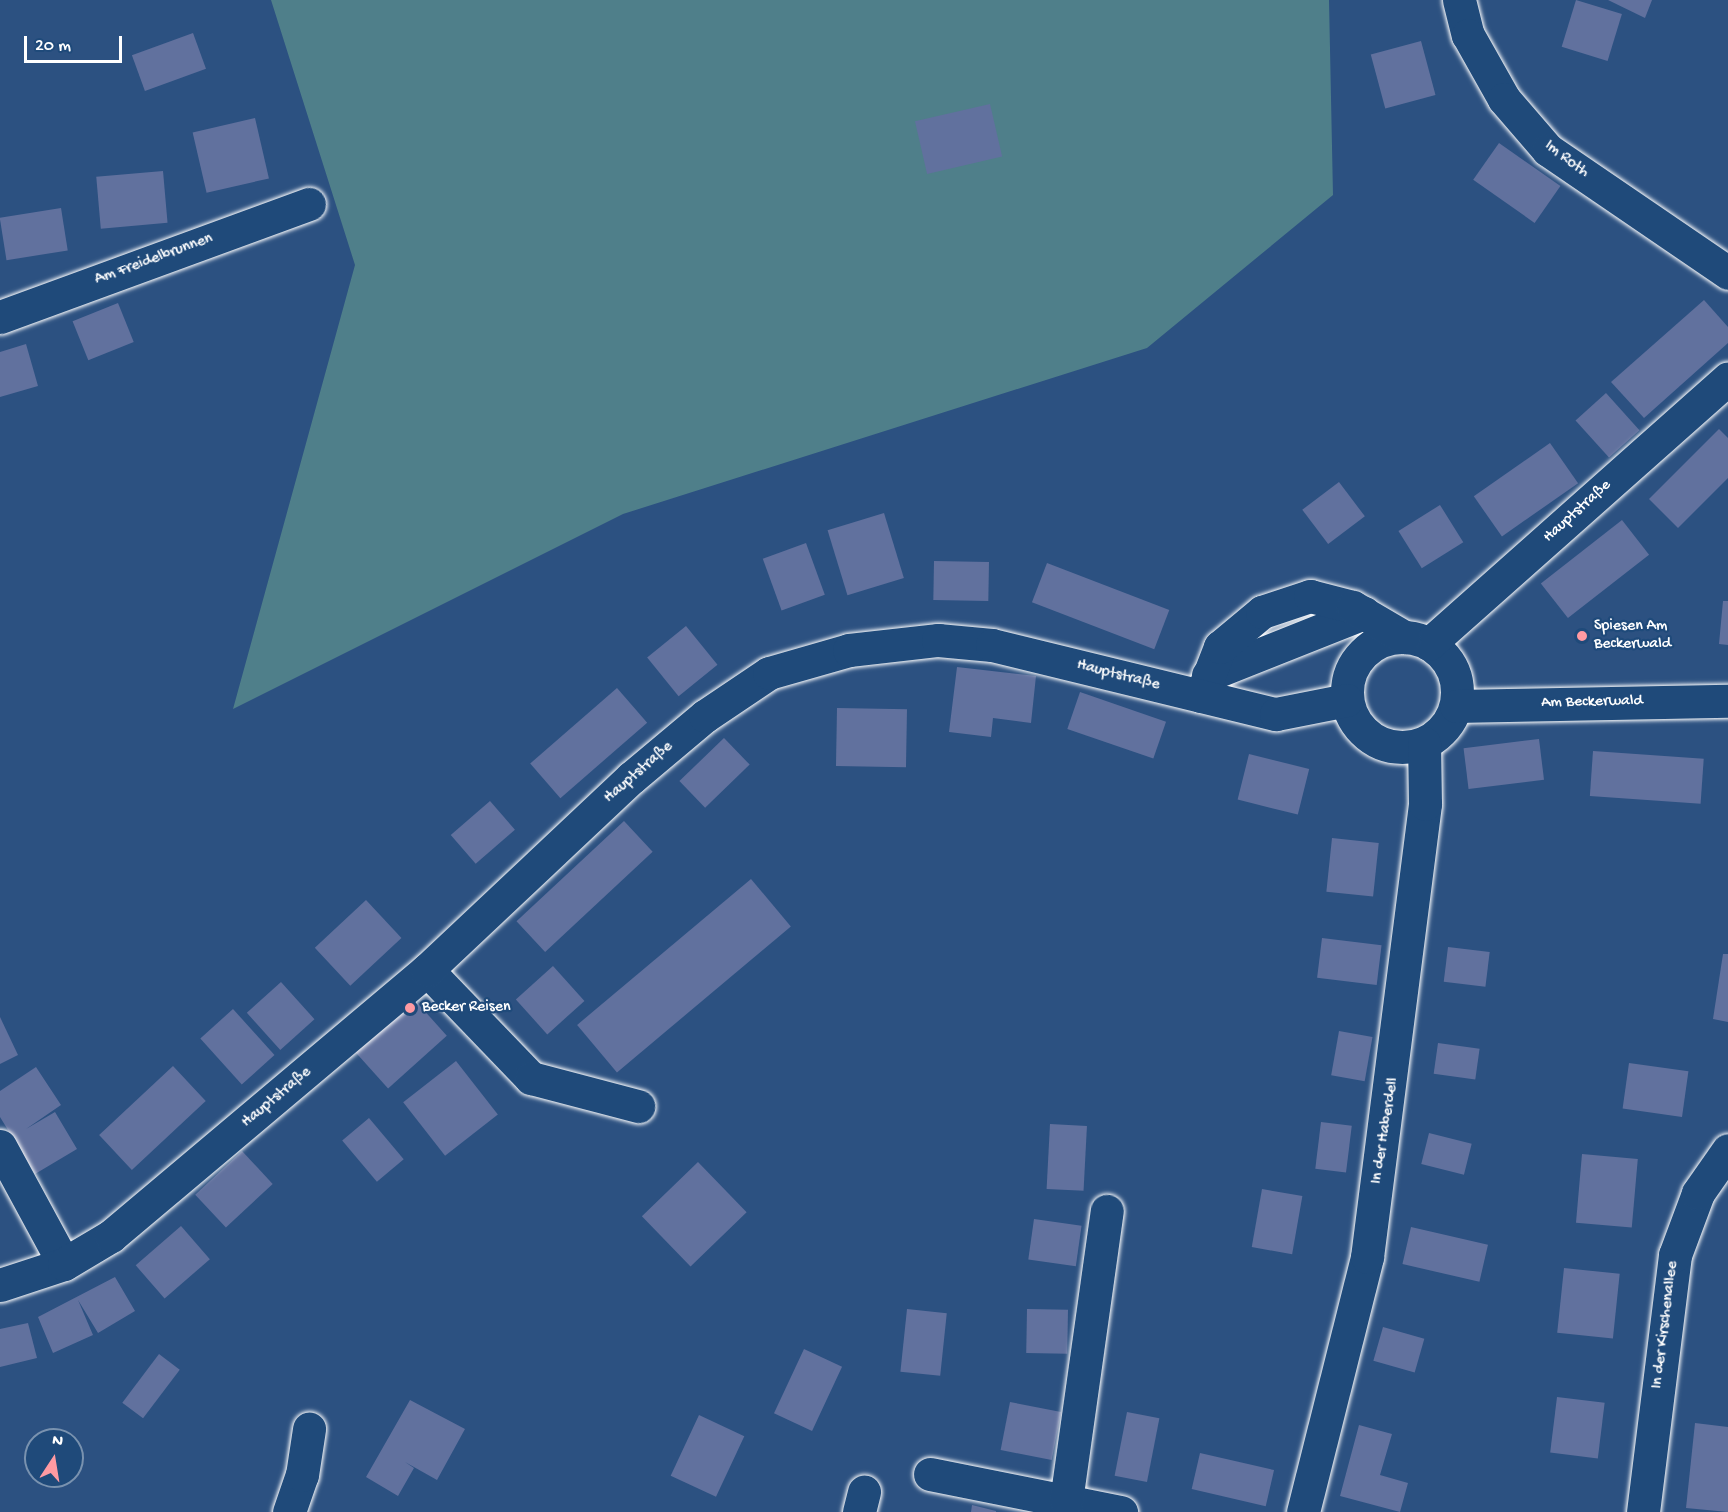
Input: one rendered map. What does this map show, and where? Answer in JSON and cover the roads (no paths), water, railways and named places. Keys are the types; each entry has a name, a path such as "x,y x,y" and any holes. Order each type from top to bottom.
{"street":[{"name":"Im Roth","path":"1459,0 1468,35 1504,99 1548,150 1728,273"},
{"name":"Am Freidelbrunnen","path":"0,317 309,204"},
{"name":"Hauptstraße","path":"0,1285 64,1264 111,1236 426,970 631,778 705,716 769,673 849,650 938,640 992,645 1205,686 1276,714 1347,700 1350,676 1361,655 1381,642 1416,641 1728,379"},
{"path":"1205,686 1220,647 1262,612 1310,596 1364,613 1416,641 1453,670 1456,706 1438,735 1424,743 1390,746 1375,740 1361,730 1347,700"},
{"name":"Am Beckerwald","path":"1456,706 1728,701"},
{"name":"In der Haberdell","path":"1303,1512 1367,1257 1425,804 1424,743"},
{"path":"426,970 531,1078 638,1106"},
{"path":"0,1146 64,1264"},
{"name":"In der Kirschenallee","path":"1643,1512 1675,1254 1698,1193 1728,1150"},
{"path":"1066,1501 1107,1211"},
{"path":"290,1512 309,1429"},
{"path":"930,1474 1121,1512"}],"place":[{"name":"Spiesen Am Beckerwald","path":"1582,636"},
{"name":"Becker Reisen","path":"410,1008"}]}
